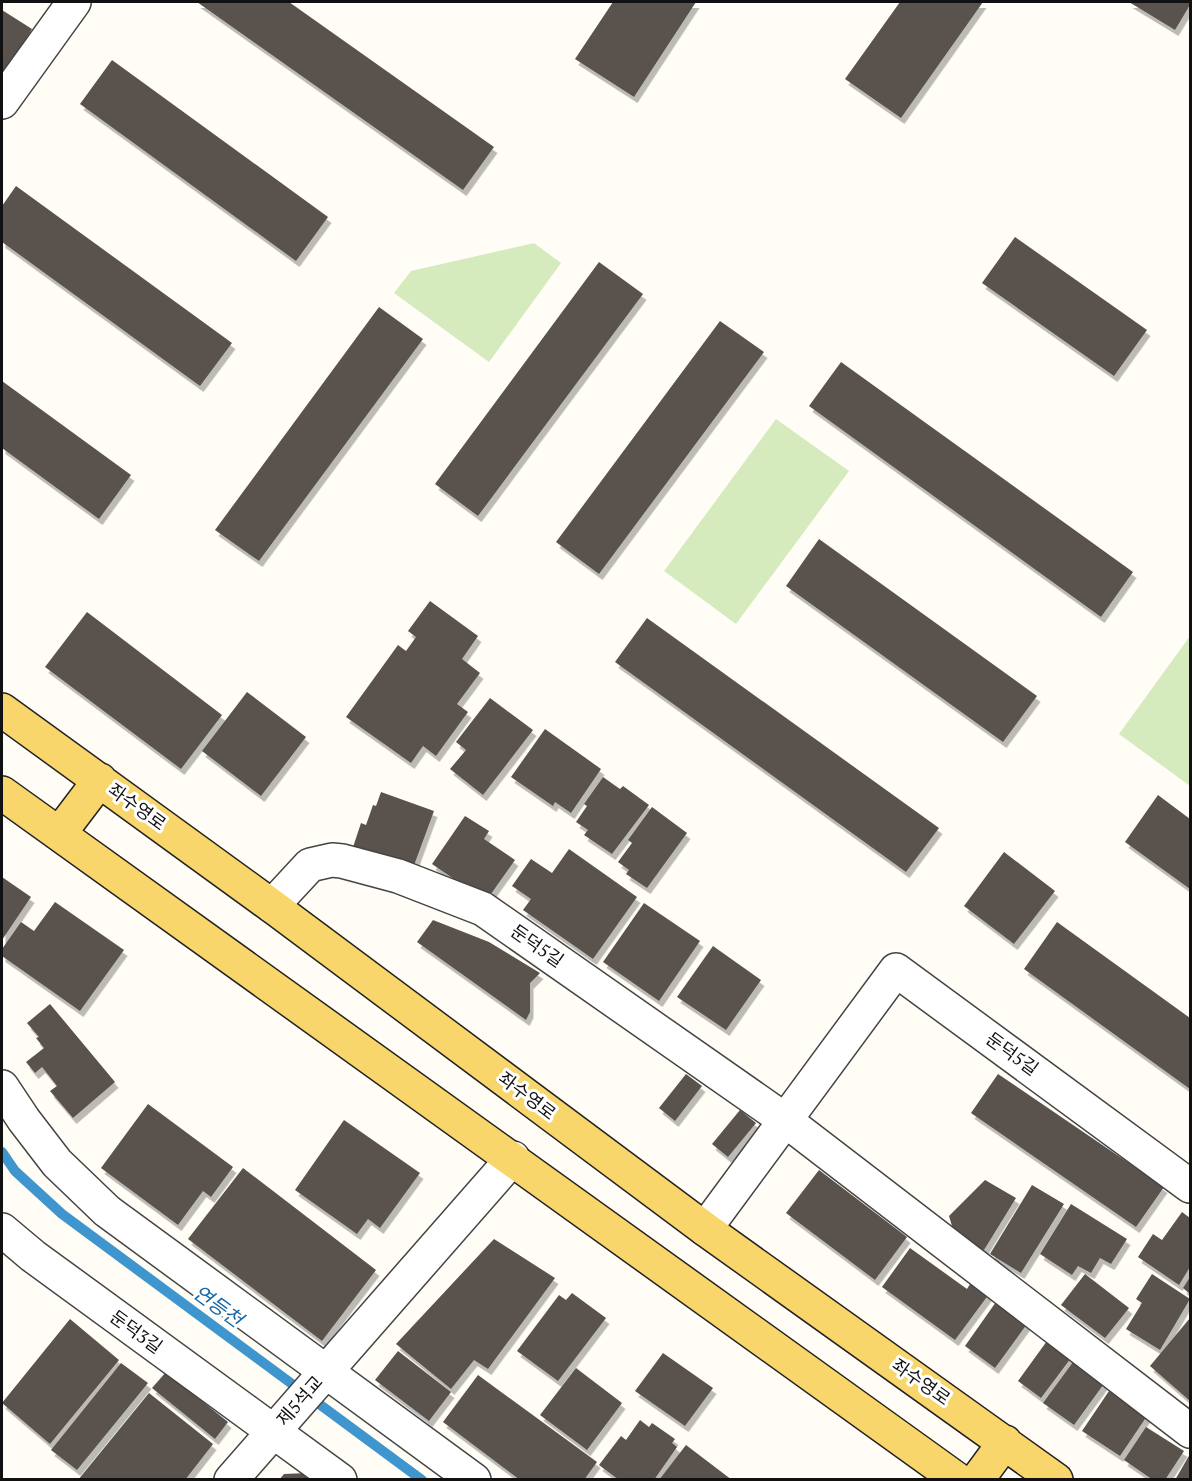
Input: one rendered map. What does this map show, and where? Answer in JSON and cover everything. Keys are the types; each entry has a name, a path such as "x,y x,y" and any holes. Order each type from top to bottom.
{"main road":[{"name":"좌수영로","path":"2,710 272,906 705,1229 1056,1479"},
{"path":"59,834 100,780"},
{"path":"2,793 958,1479"},
{"path":"977,1479 1005,1442"}],"street":[{"path":"2,102 74,2"},
{"name":"둔덕5길","path":"272,906 310,865 332,860 353,863 398,876 483,909 785,1120 1191,1431"},
{"name":"둔덕5길","path":"705,1229 897,970 1191,1186"},
{"path":"2,1087 57,1163 107,1211 474,1479"},
{"path":"326,1370 513,1158"},
{"name":"둔덕3길","path":"2,1230 33,1256 340,1479"},
{"name":"제5석교","path":"273,1431 326,1370"},
{"path":"231,1479 273,1431"}],"green space":[{"path":"534,243 561,263 489,362 394,293 411,271"},
{"path":"776,419 849,471 736,624 664,571"},
{"path":"1190,636 1190,786 1119,734"}],"building":[{"path":"197,2 289,2 494,147 463,190"},
{"path":"613,2 696,2 634,97 575,59"},
{"path":"900,2 983,2 901,118 845,79"},
{"path":"1129,2 1190,2 1190,5 1175,30"},
{"path":"2,10 32,29 2,79"},
{"path":"112,60 328,217 296,261 80,104"},
{"path":"16,186 232,343 200,386 2,242 2,206"},
{"path":"1015,237 1147,330 1114,376 982,283"},
{"path":"599,262 643,294 478,516 435,484"},
{"path":"379,307 423,339 259,561 215,530"},
{"path":"720,321 764,352 599,574 556,542"},
{"path":"841,362 1133,572 1101,617 809,406"},
{"path":"2,381 131,475 99,519 2,448"},
{"path":"819,539 1037,696 1003,742 786,586"},
{"path":"430,601 478,636 462,659 480,673 457,704 468,712 436,756 423,746 411,763 346,717 398,645 406,651 416,637 408,631"},
{"path":"87,612 222,715 181,769 45,667"},
{"path":"647,618 939,828 906,872 615,662"},
{"path":"247,692 306,737 261,796 202,751"},
{"path":"490,698 533,730 483,795 450,769 466,750 456,742"},
{"path":"545,729 601,769 571,813 555,802 553,806 511,777"},
{"path":"603,777 620,789 623,786 649,805 612,854 584,835 588,830 576,822 587,806 584,804"},
{"path":"381,792 434,811 413,868 353,847 361,823 366,825 373,805 376,806"},
{"path":"1158,795 1190,819 1190,889 1125,842"},
{"path":"652,807 687,833 647,888 626,874 629,870 618,862 632,843 628,840"},
{"path":"465,816 489,831 484,839 515,860 486,901 432,864"},
{"path":"569,849 637,897 593,959 523,910 531,899 512,886 531,859 552,873"},
{"path":"1004,852 1055,891 1014,944 964,906"},
{"path":"2,877 31,897 2,940"},
{"path":"55,902 124,950 80,1011 2,956 2,949 21,922 34,931"},
{"path":"644,903 700,941 659,1001 603,962"},
{"path":"433,920 489,942 540,973 530,983 530,1012 526,1020 417,942"},
{"path":"1057,922 1190,1018 1190,1089 1024,969"},
{"path":"713,946 761,980 726,1030 677,997"},
{"path":"50,1004 115,1082 73,1118 50,1091 57,1086 42,1067 35,1073 26,1062 44,1048 36,1038 39,1037 27,1023"},
{"path":"686,1074 702,1086 675,1121 659,1108"},
{"path":"998,1074 1164,1187 1136,1227 971,1113"},
{"path":"148,1104 233,1167 211,1197 203,1191 178,1225 101,1168"},
{"path":"740,1110 756,1123 728,1157 712,1144"},
{"path":"344,1120 420,1173 380,1228 368,1219 357,1234 295,1190"},
{"path":"243,1168 376,1270 322,1341 188,1239"},
{"path":"819,1170 907,1237 875,1280 786,1213"},
{"path":"985,1180 1016,1198 984,1250 955,1236 949,1216"},
{"path":"1032,1185 1064,1204 1021,1273 990,1254"},
{"path":"1071,1204 1127,1239 1111,1264 1100,1258 1091,1273 1078,1266 1072,1275 1040,1254"},
{"path":"1182,1212 1190,1218 1190,1267 1179,1285 1138,1257 1153,1234 1162,1240"},
{"path":"494,1239 555,1278 488,1369 474,1360 451,1389 396,1344"},
{"path":"910,1248 967,1289 972,1281 989,1294 955,1340 882,1287"},
{"path":"1085,1274 1129,1308 1105,1338 1061,1305"},
{"path":"1152,1274 1190,1299 1160,1350 1126,1329 1142,1303 1136,1299"},
{"path":"1190,1277 1190,1294 1183,1288"},
{"path":"572,1293 606,1318 558,1381 517,1351 559,1295 566,1300"},
{"path":"996,1302 1027,1324 995,1368 965,1346"},
{"path":"1190,1318 1190,1401 1150,1366"},
{"path":"70,1319 119,1360 50,1444 2,1403"},
{"path":"1047,1341 1071,1358 1041,1398 1018,1381"},
{"path":"398,1351 451,1392 429,1421 375,1380"},
{"path":"663,1353 713,1388 685,1426 635,1391"},
{"path":"1076,1358 1106,1381 1074,1425 1043,1403"},
{"path":"121,1363 148,1383 77,1470 51,1450"},
{"path":"576,1368 622,1403 587,1450 540,1415"},
{"path":"166,1372 228,1422 215,1439 152,1388"},
{"path":"478,1375 597,1462 584,1480 520,1480 443,1422"},
{"path":"1109,1391 1147,1416 1120,1456 1082,1431"},
{"path":"149,1393 213,1444 185,1480 78,1480"},
{"path":"640,1420 649,1427 652,1423 675,1439 672,1443 677,1447 654,1480 619,1480 599,1465 621,1436 626,1440"},
{"path":"1146,1427 1184,1451 1165,1480 1153,1480 1124,1460"},
{"path":"686,1445 732,1480 659,1480"},
{"path":"1190,1454 1190,1480 1175,1480"},
{"path":"307,1473 315,1480 279,1480 284,1474"}],"waterway":[{"name":"연등천","path":"2,1152 15,1171 62,1214 422,1480"}]}
